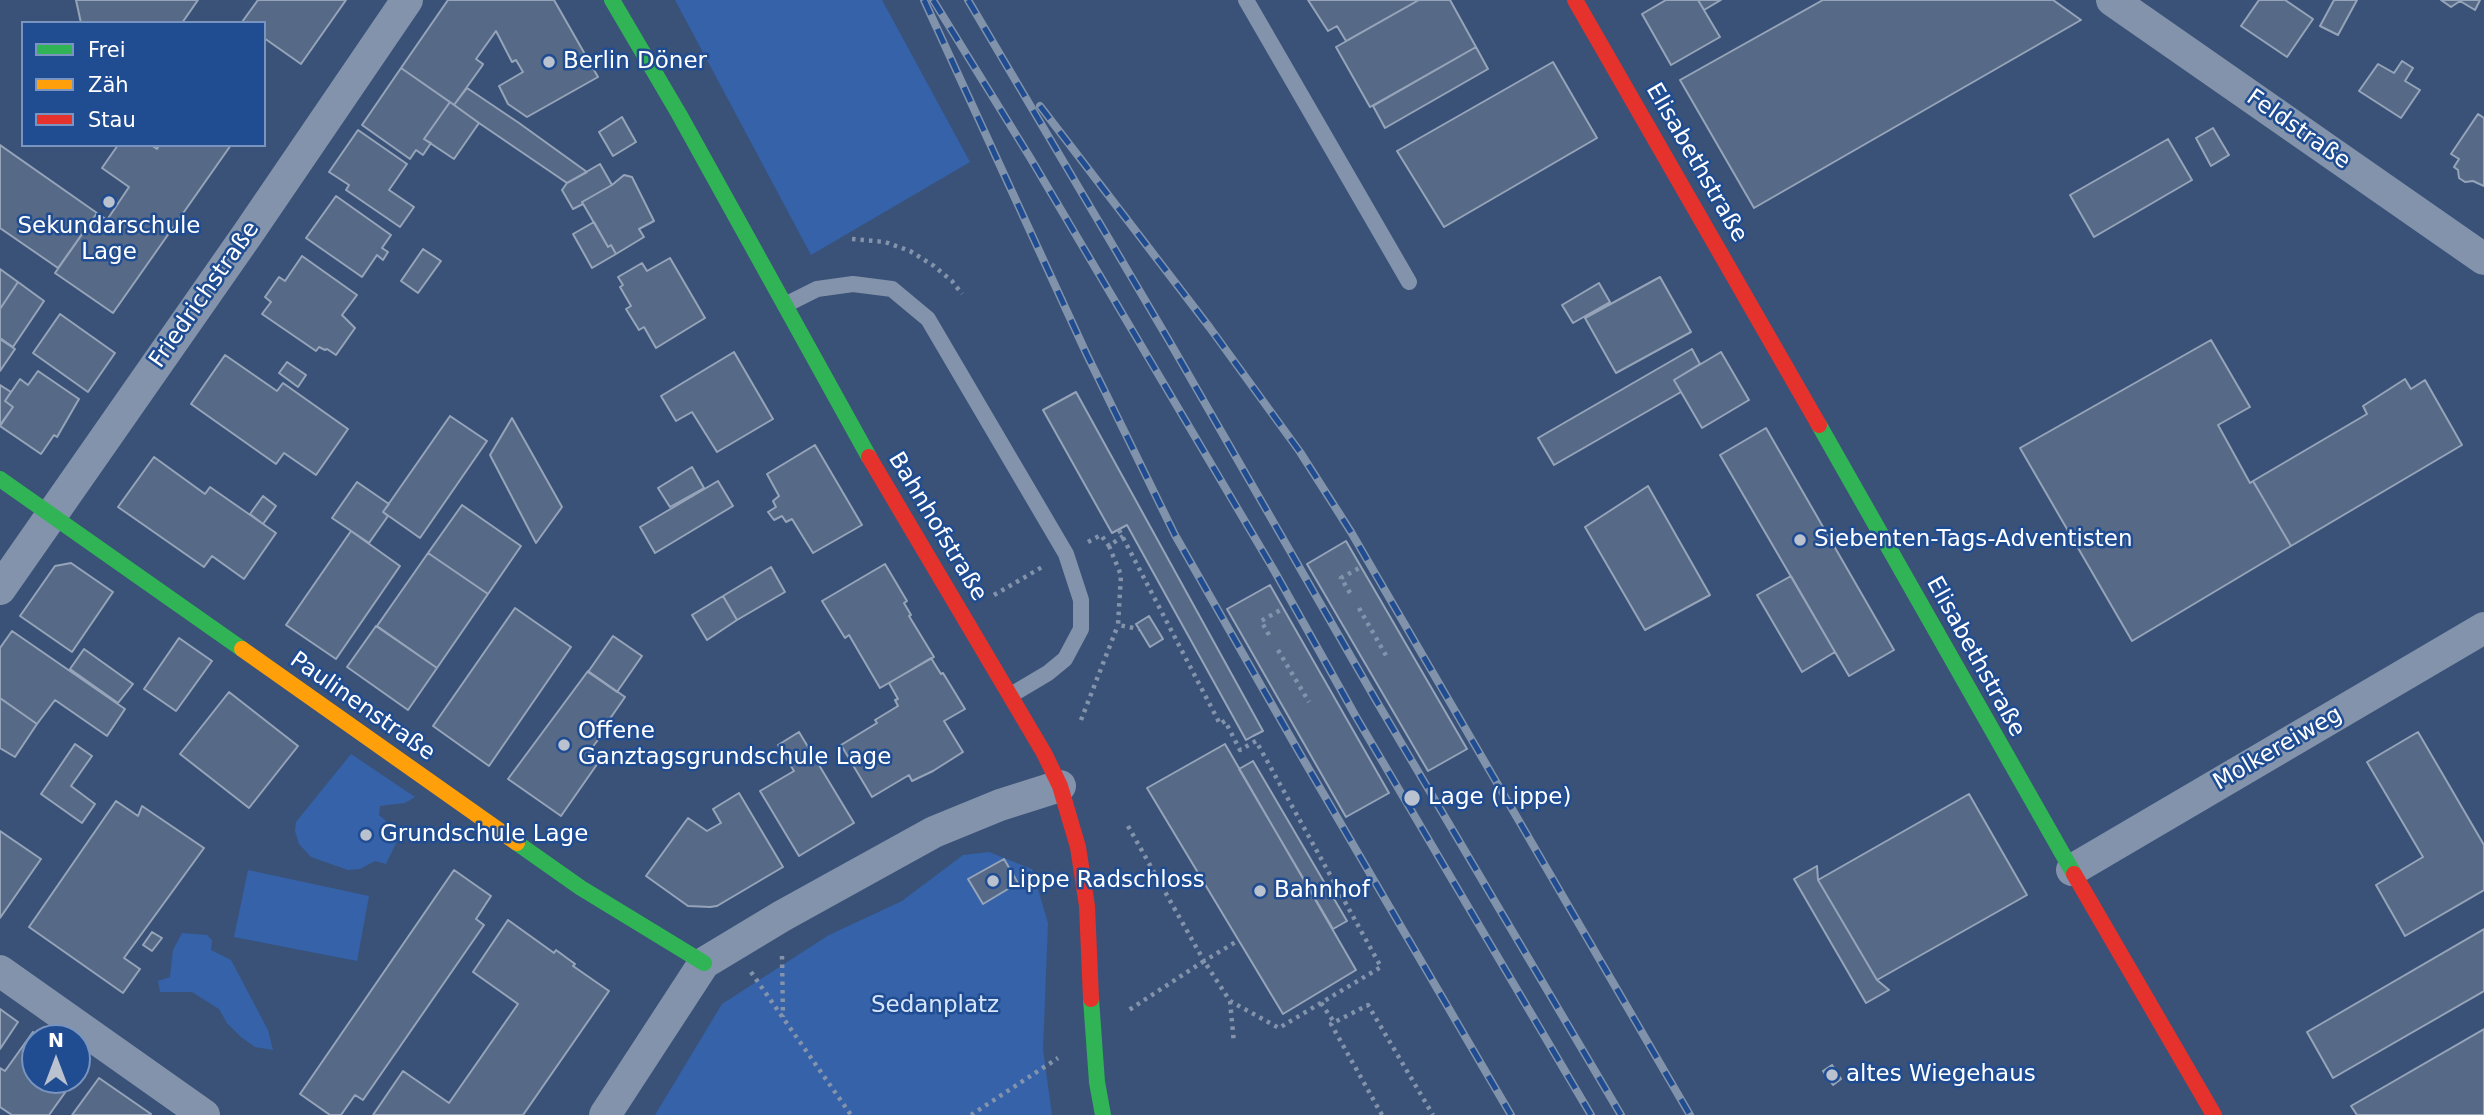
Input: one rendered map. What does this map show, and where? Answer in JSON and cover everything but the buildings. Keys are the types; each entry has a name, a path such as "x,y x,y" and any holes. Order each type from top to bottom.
{"street":[{"name":"Friedrichstraße","path":"0,589 407,0"},
{"name":"Bahnhofstraße","path":"612,0 679,114 842,410 1011,695 1060,786 1078,847 1087,906 1094,1046 1103,1115"},
{"name":"Elisabethstraße","path":"1575,0 1724,256 2071,870 2214,1115"},
{"name":"Feldstraße","path":"2112,0 2484,259"},
{"name":"Paulinenstraße","path":"0,479 581,888 704,963"},
{"name":"Molkereiweg","path":"2071,870 2484,628"},
{"path":"605,1115 704,963 782,916 934,832 1060,786"},
{"path":"0,971 204,1115"}],"lane":[{"path":"1246,0 1409,282"},
{"path":"785,305 817,289 853,284 892,289 928,320 1066,554 1081,600 1081,629 1065,659 1048,673 1011,695"}],"path":[{"path":"852,239 885,242 910,251 943,273 962,294"},
{"path":"1119,530 1220,724 1225,721 1240,750 1254,738 1381,967 1279,1028 1230,1001"},
{"path":"962,612 1101,535 1109,546 1121,575 1118,625 1081,719"},
{"path":"1109,546 1123,537"},
{"path":"1350,593 1341,578 1361,567"},
{"path":"1269,635 1261,621 1284,608"},
{"path":"1359,608 1388,659"},
{"path":"1118,625 1139,629"},
{"path":"1278,650 1308,702"},
{"path":"1128,827 1204,961 1230,1001 1234,1043"},
{"path":"782,916 783,1018"},
{"path":"1128,1011 1239,940"},
{"path":"733,945 851,1115"},
{"path":"1321,1003 1334,1023"},
{"path":"1382,1115 1331,1024 1368,1004 1433,1115"},
{"path":"971,1115 1063,1055"}],"green space":[{"path":"675,0 882,0 970,162 811,255"},
{"path":"351,754 415,797 405,803 380,806 379,815 387,826 385,834 397,841 386,864 375,861 360,869 348,870 311,857 299,844 295,831 296,822"},
{"name":"Sedanplatz","path":"989,852 1032,869 1048,923 1043,1049 1052,1115 655,1115 722,1004 829,935 902,901 963,855"},
{"path":"248,870 369,896 357,961 234,937"},
{"path":"182,933 207,935 212,940 211,950 231,960 268,1030 273,1050 255,1047 241,1037 227,1023 219,1009 192,992 160,992 158,981 170,977 173,950"}],"railway":[{"path":"924,0 1087,355 1175,535 1511,1115"},
{"path":"933,0 1031,159 1275,572 1355,715 1591,1115"},
{"path":"968,0 1621,1115"},
{"path":"1040,106 1210,328 1300,452 1351,532 1690,1115"}],"traffic: fast":[{"path":"612,0 679,114 869,457"},
{"path":"1819,425 2074,874"},
{"path":"0,479 242,649"},
{"path":"517,843 581,888 704,963"},
{"path":"1091,999 1097,1082 1103,1115"}],"traffic: slow":[{"path":"242,649 517,843"}],"traffic: jam":[{"path":"1575,0 1819,425"},
{"path":"869,457 1044,753 1060,786 1078,847 1087,906 1091,999"},
{"path":"2074,874 2214,1115"}],"place":[{"name":"Berlin Döner","path":"549,62"},
{"name":"Sekundarschule Lage","path":"109,202"},
{"name":"Siebenten-Tags-Adventisten","path":"1800,540"},
{"name":"Offene Ganztagsgrundschule Lage","path":"564,745"},
{"name":"Lage (Lippe)","path":"1412,798"},
{"name":"Grundschule Lage","path":"366,835"},
{"name":"Lippe Radschloss","path":"993,881"},
{"name":"Bahnhof","path":"1260,891"},
{"name":"altes Wiegehaus","path":"1832,1075"}]}
